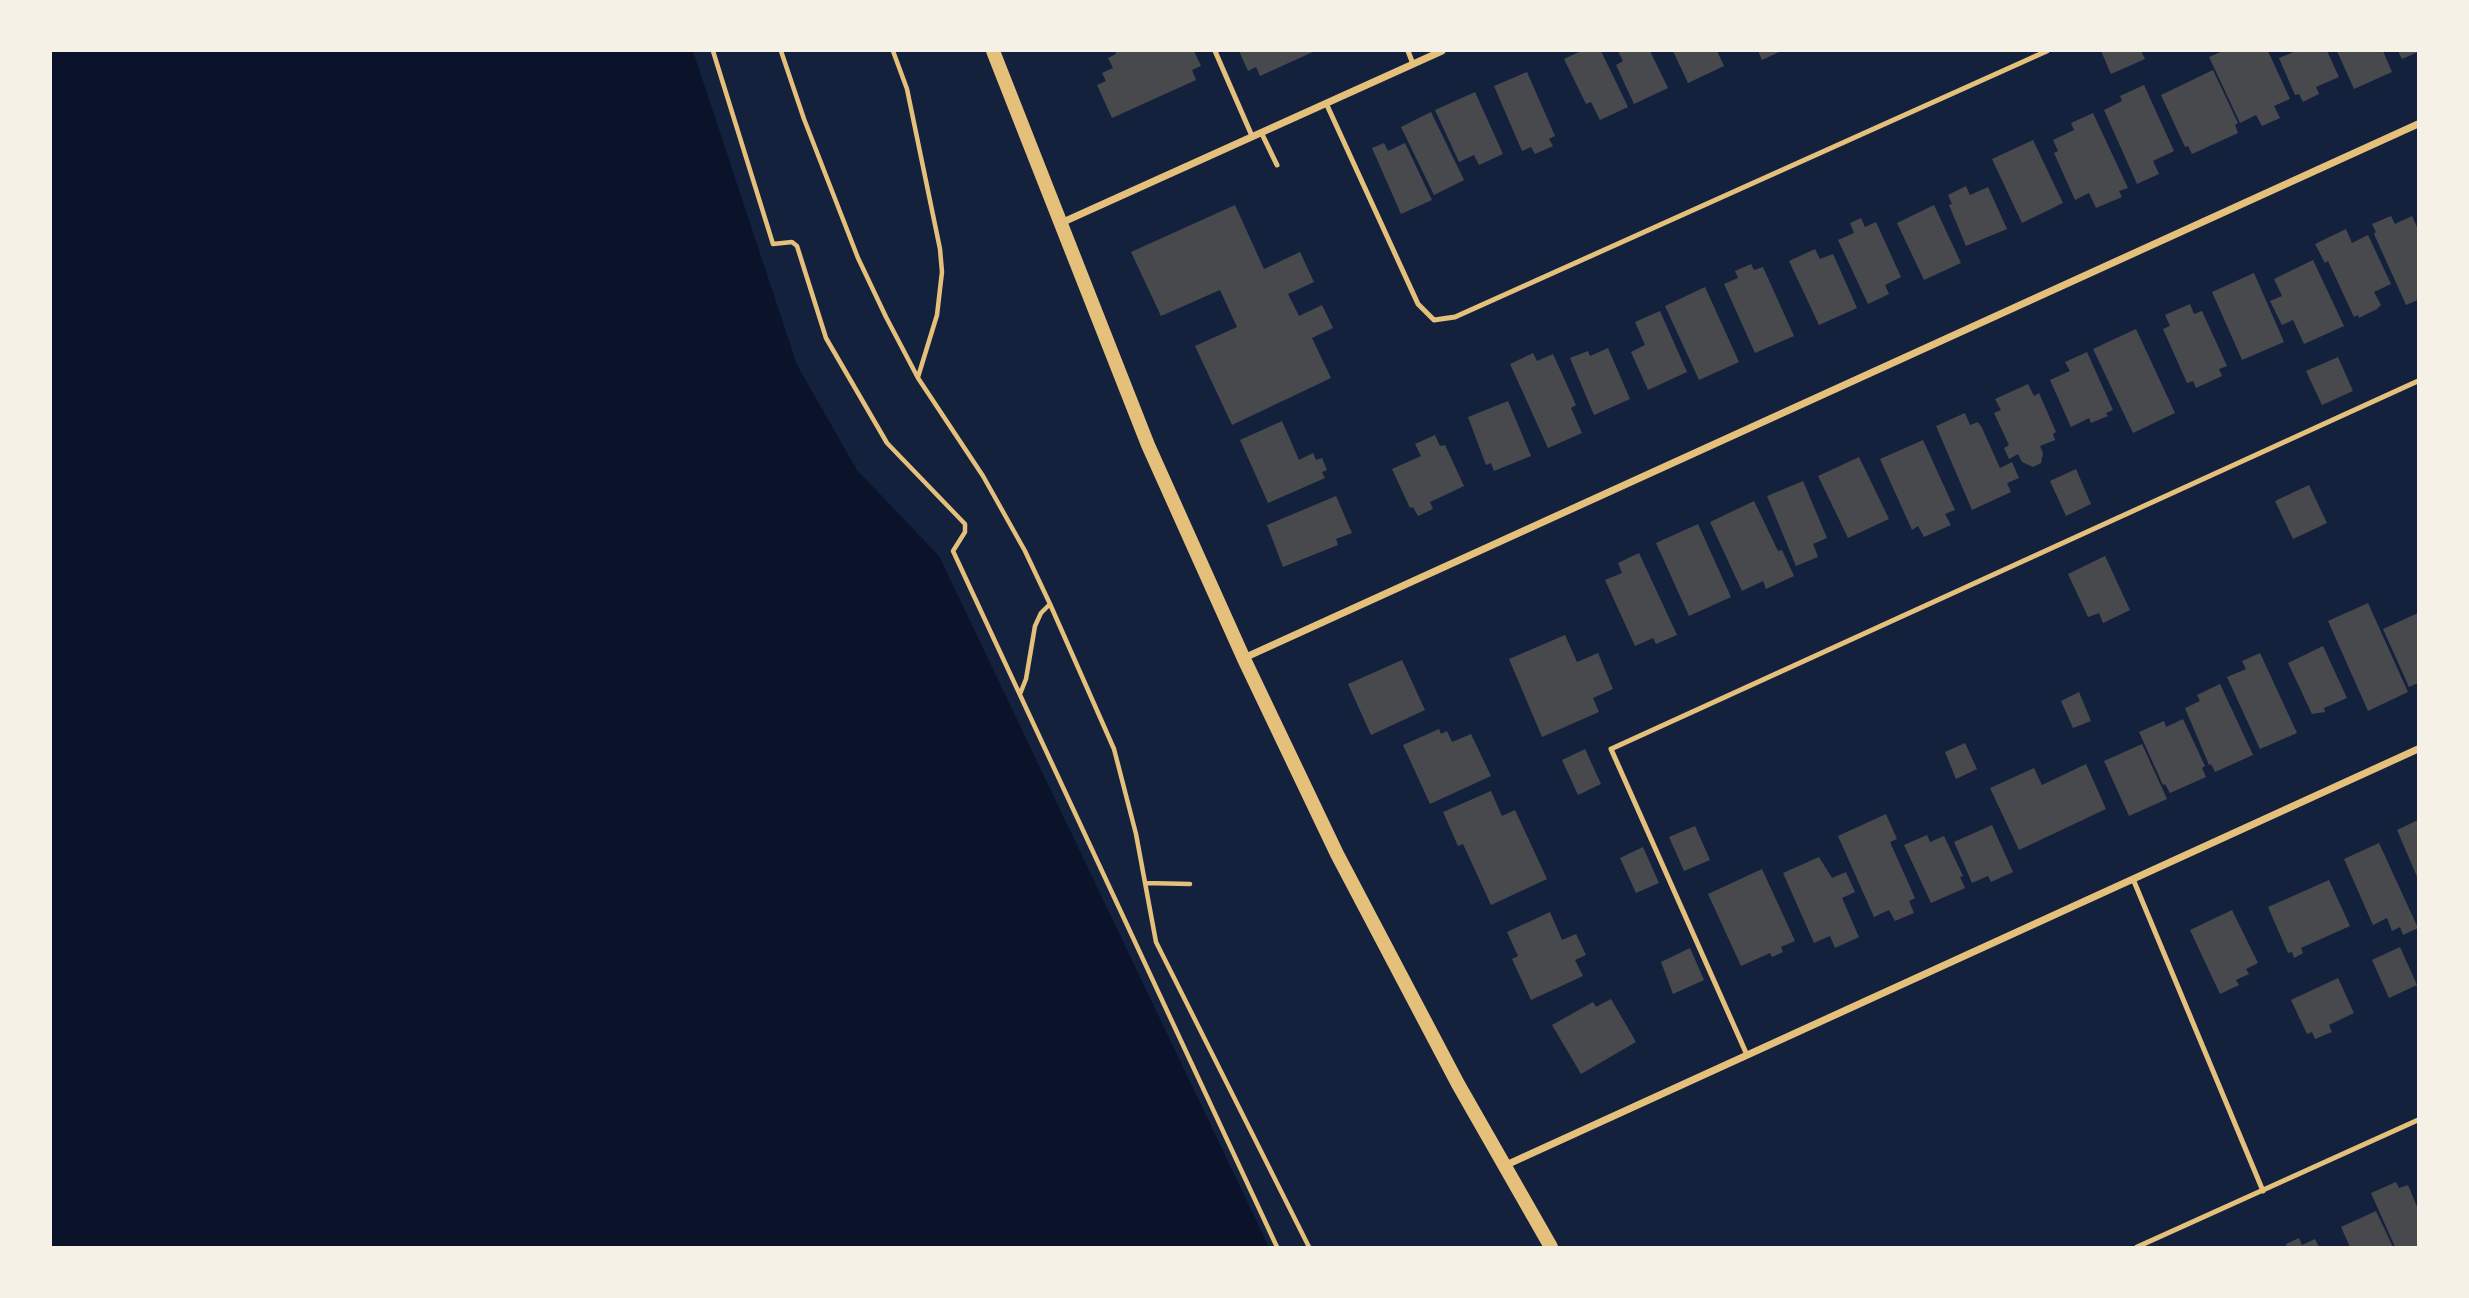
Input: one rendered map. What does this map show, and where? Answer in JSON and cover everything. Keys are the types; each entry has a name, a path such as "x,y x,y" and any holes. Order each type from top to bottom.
{"main road":[{"path":"993,51 1148,445 1244,659 1337,854 1503,1166 1551,1247"}],"street":[{"path":"1061,223 1442,51"},
{"path":"1244,659 2418,124"},
{"path":"1503,1166 2418,749"}],"lane":[{"path":"1215,51 1252,136"},
{"path":"1408,51 1413,64"},
{"path":"1326,103 1418,304 1434,320 1455,317 2047,51"},
{"path":"1261,132 1277,165"},
{"path":"1747,1055 1611,749 2418,381"},
{"path":"2133,879 2263,1191"},
{"path":"2137,1247 2418,1120"}],"path":[{"path":"713,51 773,244 792,242 797,246 826,338 887,443 965,524 965,532 953,551 1277,1247"},
{"path":"781,51 804,119 858,258 918,378 983,476 1025,551 1114,749 1136,834 1156,942 1308,1247"},
{"path":"893,51 907,89 940,249 942,272 937,314 918,378"},
{"path":"1020,695 1026,679 1035,626 1041,613 1050,604"},
{"path":"1145,883 1190,884"}],"water":[{"path":"51,51 693,51 797,365 857,470 939,556 1269,1247 51,1247"}],"building":[{"path":"1115,51 1194,51 1201,66 1192,70 1196,80 1112,118 1097,85 1106,81 1102,73 1113,68 1108,58 1116,54"},
{"path":"1239,51 1315,51 1260,76 1256,67 1248,71"},
{"path":"1581,51 1601,51 1628,107 1600,120 1591,102 1586,104 1564,59"},
{"path":"1618,51 1650,51 1668,88 1634,104 1616,65 1623,61"},
{"path":"1673,51 1717,51 1724,66 1688,83"},
{"path":"1758,51 1781,51 1762,60"},
{"path":"2101,51 2141,51 2145,59 2111,74"},
{"path":"2223,51 2268,51 2290,99 2274,106 2280,118 2262,126 2256,115 2240,123 2209,57"},
{"path":"2296,51 2327,51 2339,77 2316,87 2319,94 2303,102 2299,94 2295,95 2279,58"},
{"path":"2337,51 2383,51 2392,72 2354,89"},
{"path":"2398,51 2418,51 2418,52 2402,59"},
{"path":"2213,70 2238,123 2235,125 2238,133 2192,154 2188,146 2185,147 2161,95"},
{"path":"1527,72 1555,136 1549,139 1553,146 1535,154 1531,147 1522,151 1494,86"},
{"path":"2144,85 2174,151 2153,161 2159,174 2137,184 2104,110 2122,101 2120,96"},
{"path":"1475,92 1503,154 1479,165 1474,155 1459,162 1435,110"},
{"path":"1431,112 1464,180 1434,195 1401,127"},
{"path":"2093,113 2128,188 2119,191 2122,197 2096,208 2089,193 2075,200 2054,153 2058,151 2053,140 2074,130 2071,123"},
{"path":"2033,140 2063,203 2022,223 1992,159"},
{"path":"1384,143 1388,151 1405,143 1432,200 1401,214 1372,148"},
{"path":"1966,186 1970,195 1988,187 2007,229 1966,246 1949,205 1952,204 1948,195"},
{"path":"1235,205 1264,269 1300,252 1314,282 1288,294 1299,316 1322,305 1333,328 1312,338 1331,378 1232,425 1195,346 1237,327 1220,290 1161,316 1131,252"},
{"path":"1934,205 1961,263 1924,280 1897,223"},
{"path":"2391,216 2395,224 2412,216 2418,229 2418,300 2406,305 2372,224"},
{"path":"1861,218 1865,227 1876,222 1901,277 1885,285 1889,294 1868,304 1838,240 1854,233 1850,223"},
{"path":"2346,229 2352,243 2368,235 2391,284 2374,292 2381,305 2359,318 2358,315 2354,317 2328,261 2325,263 2315,244"},
{"path":"1815,249 1820,259 1833,254 1857,308 1819,325 1789,261"},
{"path":"2313,260 2344,326 2304,344 2293,320 2282,325 2270,301 2282,296 2274,279"},
{"path":"1751,264 1754,270 1763,267 1794,336 1755,353 1724,284 1738,278 1735,271"},
{"path":"2254,273 2284,342 2242,360 2212,292"},
{"path":"1705,287 1739,362 1699,380 1665,306"},
{"path":"2190,304 2194,314 2202,311 2227,366 2219,369 2222,376 2196,388 2193,381 2187,383 2163,329 2170,326 2165,315"},
{"path":"1660,311 1687,372 1648,390 1631,352 1645,345 1635,322"},
{"path":"2136,329 2175,413 2133,433 2093,349"},
{"path":"1608,348 1630,399 1594,415 1570,358 1588,351 1590,356"},
{"path":"2087,352 2113,410 2106,413 2108,416 2091,423 2089,418 2071,427 2050,380 2070,371 2065,362"},
{"path":"1533,353 1537,361 1553,354 1576,405 1571,408 1582,433 1548,448 1510,364"},
{"path":"2338,357 2353,391 2322,405 2306,371"},
{"path":"2028,384 2034,396 2039,393 2056,432 2053,434 2055,440 2040,446 2043,453 2041,463 2033,467 2022,462 2018,454 2009,459 2004,448 2009,445 1994,413 2001,410 1995,399"},
{"path":"1508,401 1531,456 1494,471 1491,463 1486,465 1468,417"},
{"path":"1965,413 1970,425 1978,422 1982,428 2000,468 2012,462 2019,478 2007,483 2011,492 1972,510 1936,426"},
{"path":"1282,421 1299,460 1313,453 1316,460 1322,458 1327,470 1322,472 1325,478 1268,503 1240,440"},
{"path":"1435,435 1440,446 1445,445 1464,486 1430,502 1433,509 1418,516 1413,507 1410,508 1392,469 1421,456 1415,444"},
{"path":"1923,440 1955,510 1945,514 1951,525 1924,537 1918,526 1912,530 1880,459"},
{"path":"1859,457 1889,519 1848,538 1818,476"},
{"path":"2076,469 2091,504 2066,516 2050,481"},
{"path":"1803,481 1827,538 1813,544 1818,557 1796,566 1767,496"},
{"path":"2309,485 2327,523 2293,539 2275,501"},
{"path":"1336,496 1352,533 1336,539 1338,545 1283,567 1267,525"},
{"path":"1754,501 1778,551 1782,550 1794,576 1766,589 1763,581 1742,591 1710,522"},
{"path":"1698,524 1731,597 1689,616 1656,543"},
{"path":"1639,553 1677,635 1656,644 1653,638 1635,646 1605,580 1622,573 1618,563"},
{"path":"2105,556 2130,610 2103,623 2099,613 2088,617 2068,574"},
{"path":"2368,603 2408,692 2368,711 2328,621"},
{"path":"2418,613 2418,683 2409,687 2383,629"},
{"path":"1565,635 1577,662 1598,653 1613,689 1593,698 1599,712 1542,737 1509,659"},
{"path":"2323,646 2347,698 2324,708 2325,712 2312,714 2288,663"},
{"path":"2260,653 2297,733 2260,749 2227,677 2246,669 2242,661"},
{"path":"1402,660 1425,710 1371,735 1348,684"},
{"path":"2220,684 2253,755 2215,772 2211,764 2209,765 2185,708 2200,701 2197,695"},
{"path":"2079,692 2091,721 2073,728 2061,701"},
{"path":"2183,719 2205,766 2202,768 2206,777 2170,793 2165,784 2163,785 2139,732 2164,721 2166,727"},
{"path":"1439,729 1441,734 1447,731 1452,742 1471,734 1491,776 1430,804 1403,745"},
{"path":"1965,743 1977,769 1956,779 1945,752"},
{"path":"2142,744 2167,799 2129,816 2104,761"},
{"path":"1585,749 1601,784 1578,795 1562,760"},
{"path":"2086,764 2106,809 2019,850 1990,788 2034,768 2042,785"},
{"path":"1491,791 1502,816 1515,810 1547,879 1491,905 1463,844 1458,846 1443,812"},
{"path":"1886,814 1897,839 1890,842 1915,898 1909,901 1914,913 1895,921 1889,910 1874,917 1838,836"},
{"path":"2418,820 2418,879 2397,830"},
{"path":"1992,825 2013,872 1991,882 1988,876 1972,883 1954,842"},
{"path":"1695,826 1710,860 1684,871 1669,837"},
{"path":"1927,835 1930,842 1944,836 1963,876 1960,877 1965,888 1931,903 1904,845"},
{"path":"2379,843 2418,928 2403,935 2400,927 2392,931 2387,918 2373,925 2344,859"},
{"path":"1643,847 1659,883 1636,893 1620,858"},
{"path":"1819,857 1832,878 1846,872 1855,892 1842,898 1859,937 1835,948 1830,936 1814,943 1783,873"},
{"path":"1762,869 1795,941 1781,947 1783,952 1772,957 1770,953 1741,966 1708,894"},
{"path":"2329,880 2350,926 2301,948 2303,953 2294,958 2292,952 2288,953 2268,907"},
{"path":"2232,910 2258,963 2246,969 2249,974 2236,980 2239,985 2220,994 2190,930"},
{"path":"1550,912 1562,940 1576,934 1586,955 1575,960 1583,976 1531,1000 1512,959 1518,956 1507,932"},
{"path":"2400,947 2417,985 2389,998 2372,960"},
{"path":"1690,948 1704,980 1673,994 1661,962"},
{"path":"2338,978 2354,1013 2329,1025 2332,1032 2315,1039 2312,1032 2307,1034 2291,1000"},
{"path":"1611,999 1636,1042 1581,1074 1552,1025 1593,1002 1596,1007"},
{"path":"2396,1182 2399,1188 2408,1185 2418,1209 2418,1247 2395,1247 2371,1193"},
{"path":"2376,1211 2393,1247 2350,1247 2341,1227"},
{"path":"2299,1238 2302,1245 2315,1239 2319,1247 2287,1247 2286,1244"}]}
